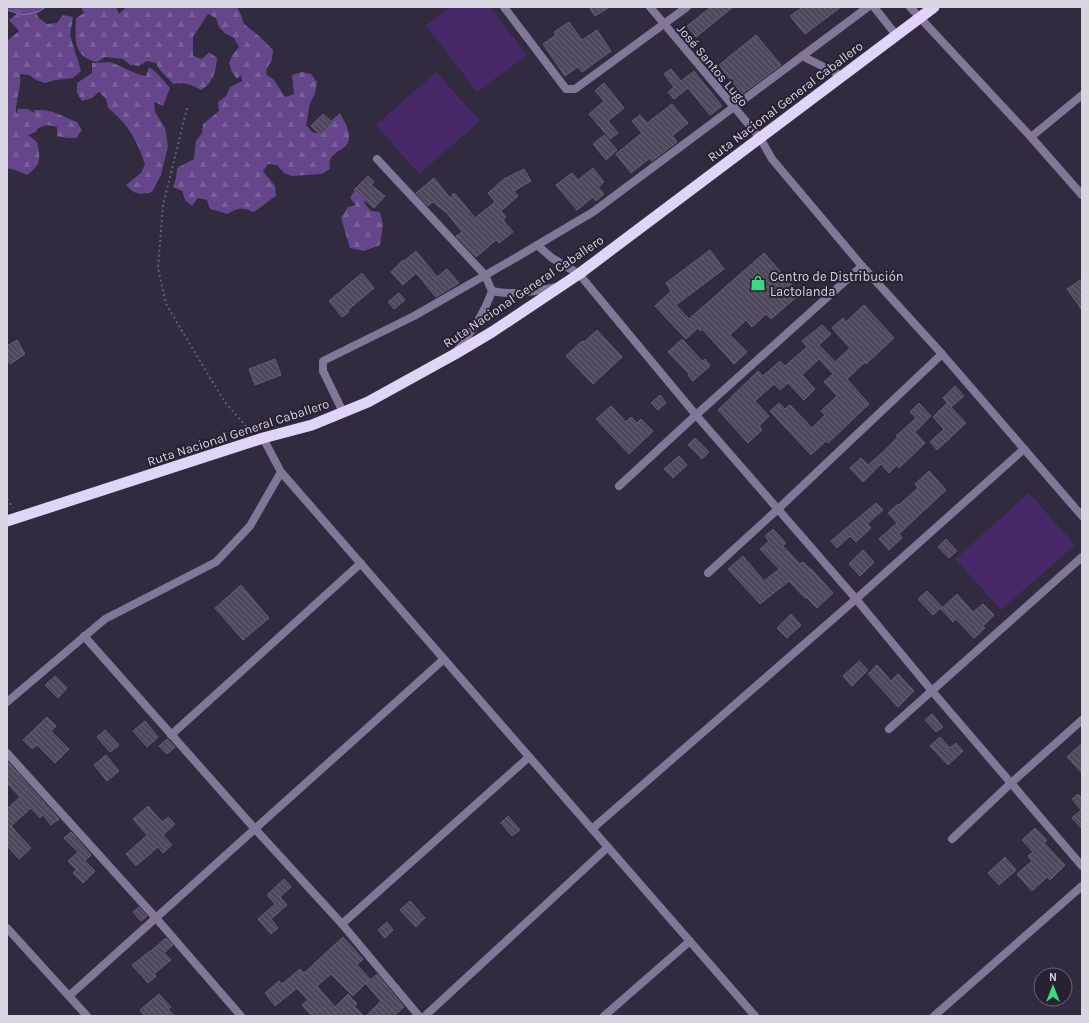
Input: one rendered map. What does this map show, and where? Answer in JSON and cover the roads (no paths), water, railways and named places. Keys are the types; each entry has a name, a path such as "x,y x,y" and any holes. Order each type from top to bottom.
{"highway":[{"name":"Ruta Nacional General Caballero","path":"7,521 260,439 312,425 368,402 455,354 492,332 579,274 934,7"}],"street":[{"path":"504,7 566,89 575,89 687,7"},
{"name":"José Santos Lugo","path":"650,7 663,25 760,138 772,159 862,266 942,354 1082,516"},
{"path":"342,412 323,371 323,361 414,316 593,212 868,7"},
{"path":"874,7 896,35"},
{"path":"910,7 1031,137 1082,195"},
{"path":"802,56 842,76"},
{"path":"1031,137 1082,95"},
{"path":"377,159 485,275 492,290 487,306 478,322 455,354"},
{"path":"536,245 552,258 579,274 696,415 856,599 932,691 1082,866"},
{"path":"619,486 862,266"},
{"path":"492,290 509,294 559,287"},
{"path":"708,573 942,354"},
{"path":"260,439 281,472 755,1016"},
{"path":"592,829 856,599 1024,449"},
{"path":"7,702 104,619 216,562 250,526 281,472"},
{"path":"889,729 1082,557"},
{"path":"171,734 361,563"},
{"path":"84,636 255,829 342,924 419,1016"},
{"path":"69,996 444,659"},
{"path":"952,839 1011,783 1082,720"},
{"path":"7,753 156,918 241,1016"},
{"path":"342,924 529,757"},
{"path":"425,1016 608,847"},
{"path":"934,1016 1082,886"},
{"path":"7,928 87,1016"},
{"path":"604,1016 690,941"}],"water":[{"path":"7,7 46,7 38,12 23,15 7,10"}],"place":[{"name":"Centro de Distribución Lactolanda","path":"758,283"}]}
